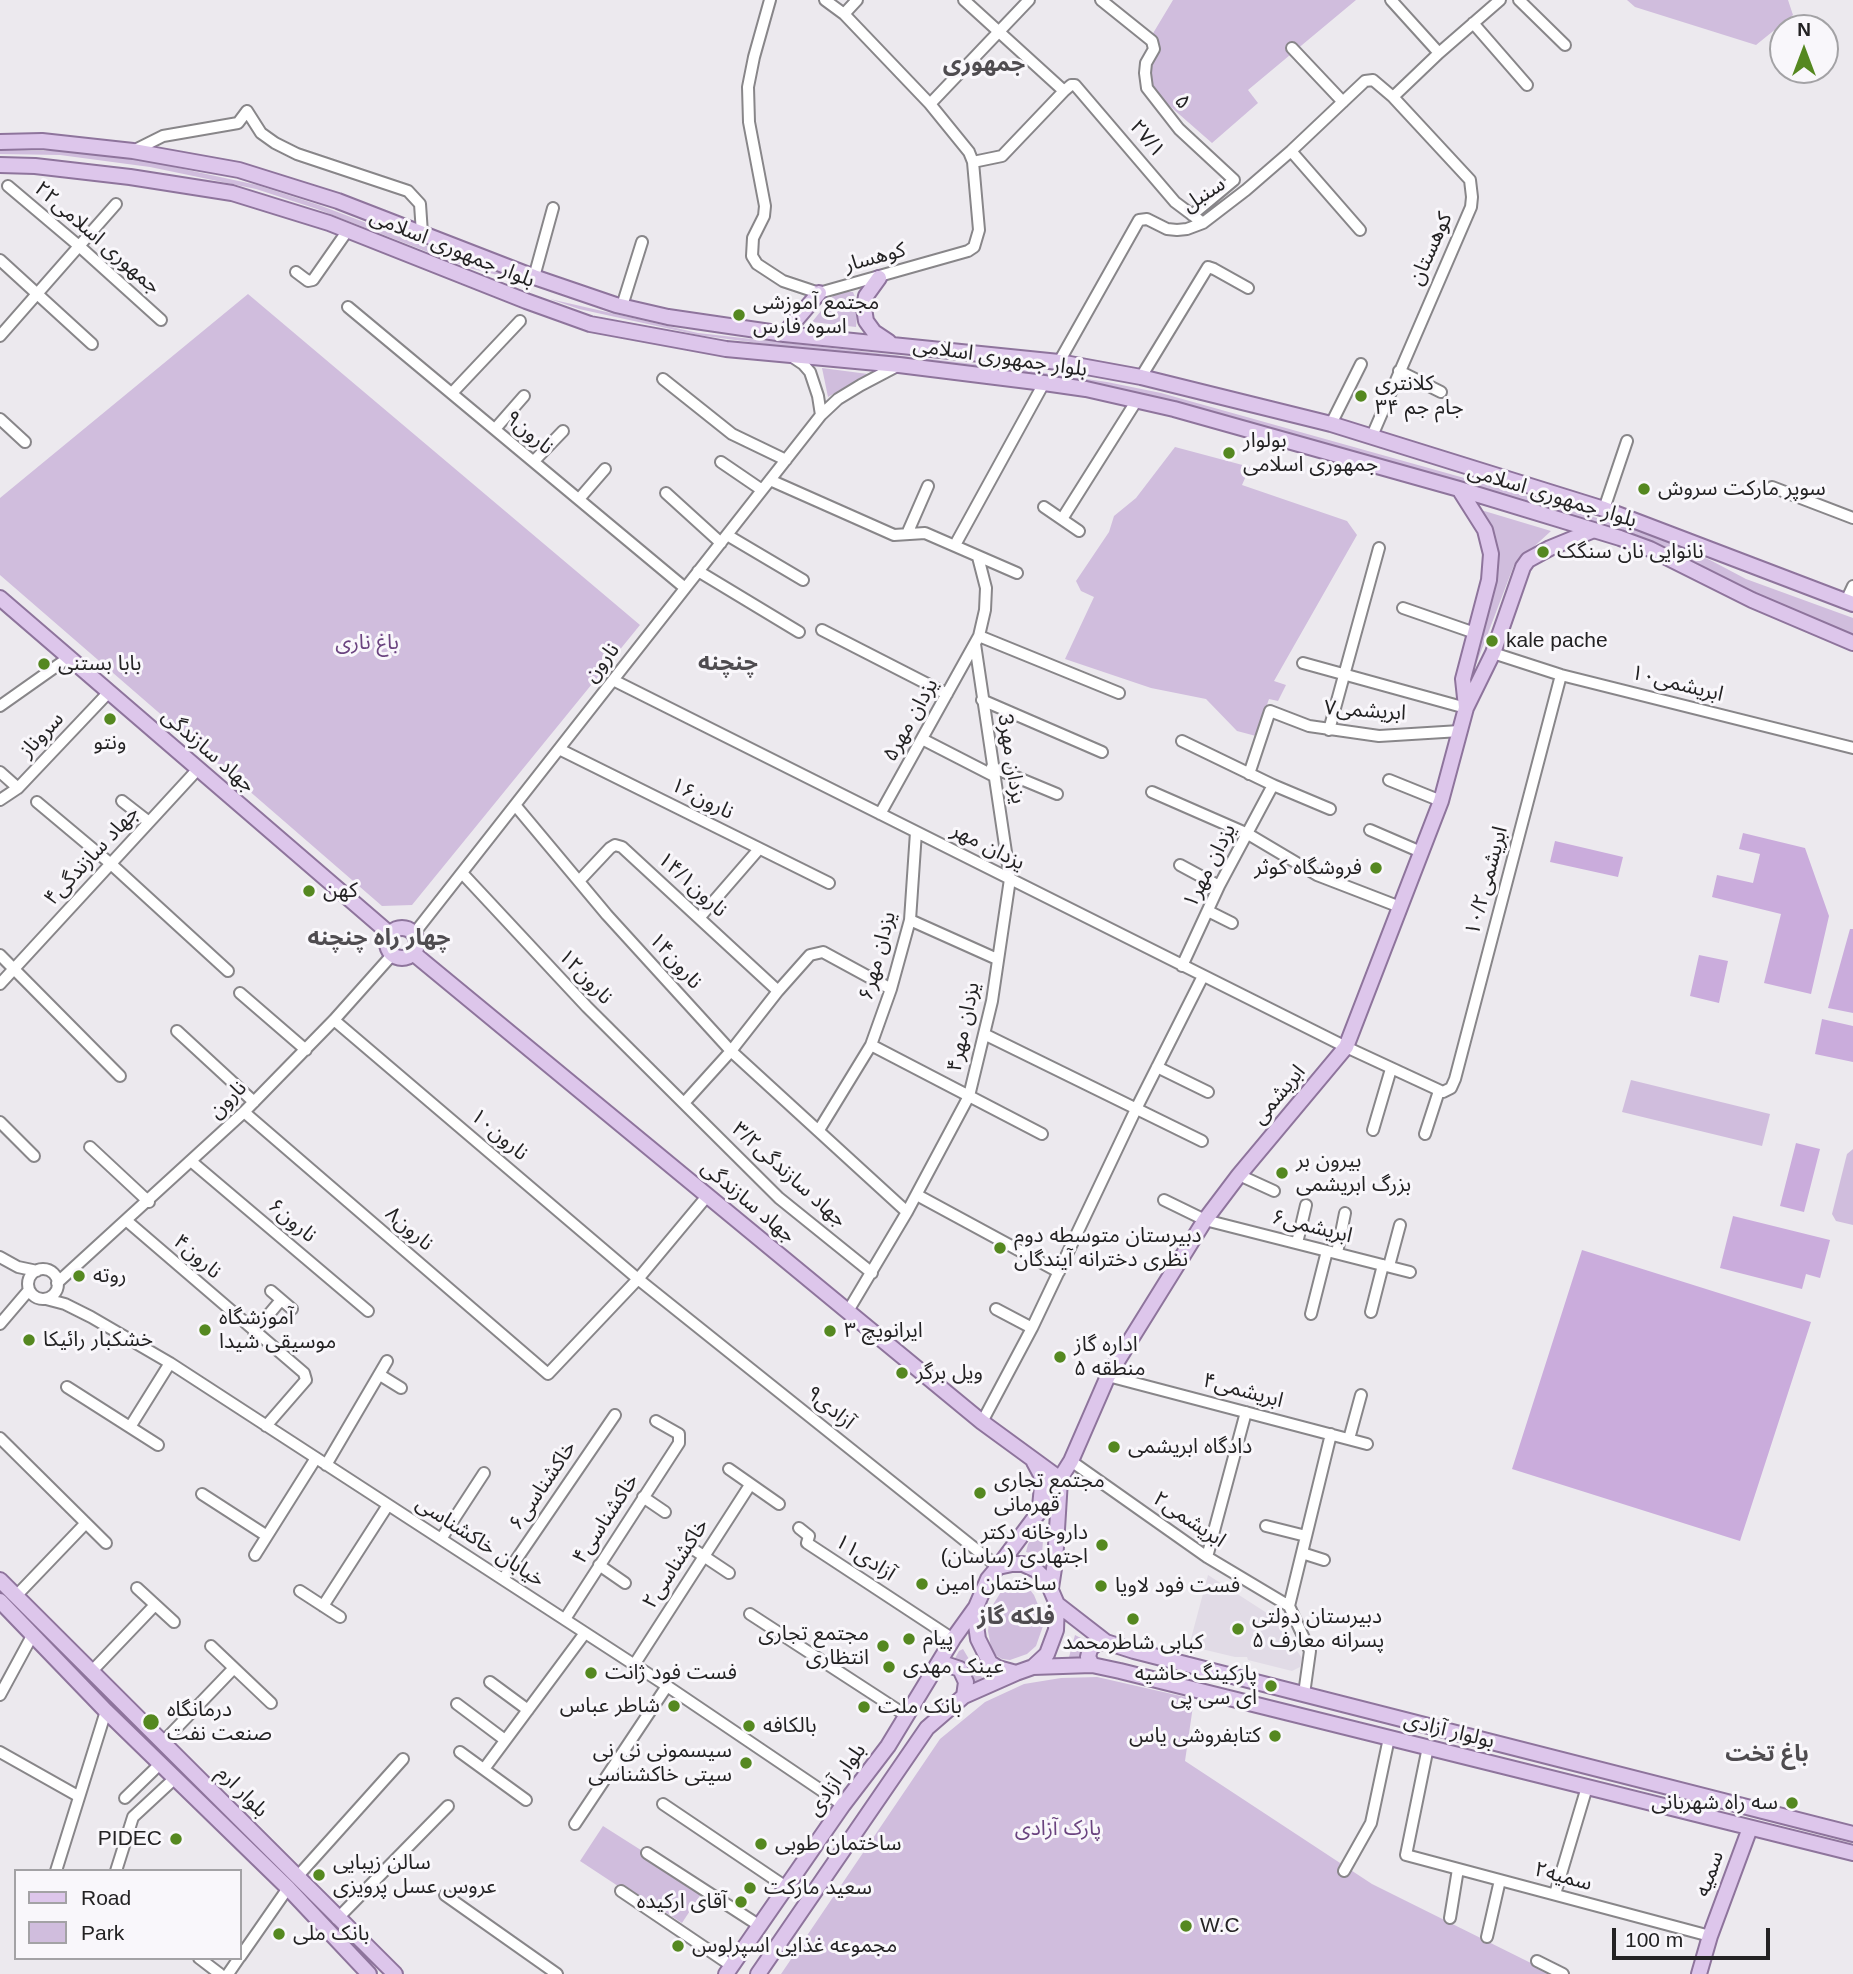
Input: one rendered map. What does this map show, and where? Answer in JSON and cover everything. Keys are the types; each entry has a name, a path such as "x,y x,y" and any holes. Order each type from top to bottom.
{"main road":[{"name":"بلوار جمهوری اسلامی","path":"0,142 42,141 133,151 239,170 338,201 534,277 622,306 668,317 784,334 1059,362 1141,377 1331,424 1604,509 1850,603"},
{"name":"بلوار جمهوری اسلامی","path":"0,165 35,166 130,177 232,193 348,230 590,324 726,349 899,365 1044,383 1137,400 1458,489 1650,549 1752,600 1853,643"},
{"path":"526,301 534,277"},
{"path":"879,278 866,296 866,321 874,332 893,344"},
{"path":"784,334 819,293"},
{"path":"1458,489 1485,530 1491,554 1489,580 1463,679 1466,708"},
{"path":"1466,708 1493,653 1525,563 1550,548 1594,530"},
{"name":"جهاد سازندگی","path":"0,598 390,934"},
{"name":"ابریشمی","path":"998,1567 1039,1512 1071,1461 1108,1376 1205,1220 1239,1175 1346,1048 1441,801 1466,708"},
{"path":"402,929 413,934 416,943 413,953 401,958 392,955 387,943 390,934 402,929"},
{"name":"جهاد سازندگی","path":"413,953 982,1422 1060,1479"},
{"path":"1031,1458 1041,1475 1039,1512"},
{"path":"1051,1588 1060,1479"},
{"path":"1023,1564 1035,1570 1051,1588 1057,1604 1058,1619 1047,1654 1033,1667 1016,1673 998,1668 990,1662 978,1639 976,1606 988,1579 998,1567 1023,1564"},
{"name":"بلوار ارم","path":"0,1580 395,1974"},
{"name":"بلوار ارم","path":"0,1601 174,1779 288,1888 369,1974"},
{"name":"بولوار آزادی","path":"1057,1604 1106,1642 1853,1834"},
{"name":"بلوار آزادی","path":"729,1970 786,1886 888,1746 976,1606"},
{"path":"37,1639 53,1633"},
{"path":"1092,1665 1088,1657 1090,1648 1097,1643 1106,1642"},
{"path":"937,1667 948,1665 960,1669 967,1682 964,1696"},
{"name":"بولوار آزادی","path":"1033,1667 1092,1665 1853,1853"},
{"name":"بلوار آزادی","path":"758,1974 927,1728 964,1696 1016,1673"},
{"path":"1607,1792 1613,1772"},
{"name":"سمیه","path":"1699,1974 1749,1828"}],"street":[{"path":"770,0 748,87 749,122 765,206 764,216 753,238 752,256 757,264 783,281 819,293"},
{"path":"825,0 844,14 930,104 974,162 1002,156 1064,92 964,0"},
{"path":"844,14 857,0"},
{"path":"930,104 1029,0"},
{"name":"۵","path":"1101,0 1152,41 1154,49 1146,63 1147,88 1179,129 1234,180 1192,215"},
{"path":"1391,0 1439,53"},
{"path":"1393,97 1500,0"},
{"path":"1519,0 1565,45"},
{"path":"1473,23 1527,85"},
{"path":"1292,48 1343,102"},
{"name":"سنبل","path":"1059,362 1139,220 1147,219 1167,229 1177,230 1203,223 1291,151 1368,79"},
{"name":"کوهستان","path":"1368,79 1373,80 1393,97 1469,180 1472,197 1471,207 1372,436"},
{"name":"۲۷/۱","path":"1064,92 1071,85 1079,88 1175,202 1203,223"},
{"path":"133,151 163,136 238,123 247,111 261,133 286,149 408,191 419,204 422,233"},
{"path":"1291,151 1360,230"},
{"name":"کوهسار","path":"819,293 879,278 974,247 979,230 974,162"},
{"name":"جمهوری اسلامی۲۲","path":"8,186 161,320"},
{"path":"0,336 116,204"},
{"path":"534,277 553,208"},
{"path":"296,272 308,281 313,280 348,230"},
{"path":"622,306 642,242"},
{"path":"0,260 92,344"},
{"path":"1141,377 1208,267 1248,288"},
{"name":"نارون۹","path":"348,307 685,589"},
{"path":"452,393 520,321"},
{"path":"791,356 810,372 821,415"},
{"path":"1331,424 1361,364"},
{"name":"نارون","path":"413,934 821,415 838,399 861,384 899,365"},
{"path":"1399,370 1441,392"},
{"path":"663,379 732,434 786,460"},
{"path":"955,545 1044,383"},
{"path":"495,429 524,396"},
{"path":"1062,519 1137,400"},
{"path":"0,419 25,442"},
{"path":"534,461 563,431"},
{"path":"1604,509 1627,441"},
{"path":"721,462 762,490"},
{"path":"579,499 605,469"},
{"path":"770,480 894,535 925,533 1017,573"},
{"path":"907,534 928,486"},
{"path":"1772,487 1853,518"},
{"path":"666,493 724,539 803,580"},
{"path":"1044,507 1079,531"},
{"path":"1329,730 1379,548"},
{"path":"978,557 986,588 985,610 977,640 1119,693"},
{"path":"698,571 799,632"},
{"path":"1850,603 1853,586"},
{"path":"1403,607 1475,633"},
{"path":"822,630 947,694"},
{"name":"یزدان مهر۵","path":"880,814 977,640"},
{"name":"3یزدان مهر","path":"977,640 982,700 1010,879"},
{"name":"ابریشمی۱۰","path":"1493,653 1561,675 1853,748"},
{"path":"0,706 68,658"},
{"path":"1303,663 1466,708"},
{"name":"۱۰/۲ابریشمی","path":"1425,1134 1441,1091 1451,1088 1455,1079 1561,675"},
{"name":"یزدان مهر","path":"613,680 1346,1048 1441,1091"},
{"name":"سروناز","path":"0,800 18,788 108,693"},
{"path":"982,700 1101,752"},
{"name":"ابریشمی۷","path":"1249,774 1270,711 1309,726 1379,736 1460,731"},
{"path":"922,739 953,755 1057,794"},
{"path":"1182,741 1330,809"},
{"name":"نارون۱۶","path":"559,749 828,883"},
{"name":"جهاد سازندگی۴","path":"0,984 198,769"},
{"path":"0,772 18,788"},
{"path":"1389,780 1441,801"},
{"name":"یزدان مهر۱","path":"1182,966 1219,886 1273,785"},
{"path":"1152,792 1248,834 1317,875 1400,907"},
{"path":"122,801 149,822"},
{"path":"37,802 111,864 228,971"},
{"name":"نارون۱۴","path":"515,805 607,915 731,1051 908,1212"},
{"path":"1370,830 1421,852"},
{"name":"یزدان مهر۶","path":"819,1130 871,1045 891,989 910,920 916,832"},
{"name":"۱۴/۱نارون","path":"579,881 610,848 615,845 622,847 778,991"},
{"path":"700,917 758,849"},
{"path":"1180,865 1219,886"},
{"name":"نارون۱۲","path":"462,873 587,1007 684,1103"},
{"name":"یزدان مهر۴","path":"848,1311 908,1212 969,1096 986,1035 1010,879"},
{"path":"1208,911 1231,923"},
{"path":"910,920 997,959"},
{"path":"684,1103 731,1051 778,991 815,952 823,952 891,989"},
{"path":"0,955 120,1076"},
{"name":"نارون","path":"57,1285 244,1112 306,1050 392,955"},
{"path":"982,1422 1032,1328 1137,1107 1203,976"},
{"path":"240,993 306,1050"},
{"name":"نارون۱۰","path":"334,1020 638,1279"},
{"path":"177,1031 254,1102"},
{"path":"986,1035 1202,1141"},
{"path":"871,1045 1042,1134"},
{"path":"1157,1068 1208,1092"},
{"path":"1373,1130 1391,1069"},
{"name":"۳/۲جهاد سازندگی","path":"684,1103 779,1198 872,1273"},
{"name":"نارون۸","path":"244,1112 548,1374 638,1279"},
{"path":"0,1122 34,1156"},
{"path":"90,1147 149,1202"},
{"name":"نارون۶","path":"192,1162 368,1311"},
{"path":"1239,1175 1274,1191"},
{"path":"638,1279 708,1195"},
{"path":"917,1195 1059,1272"},
{"name":"ابریشمی۶","path":"1164,1200 1205,1220 1410,1272"},
{"path":"1297,1243 1306,1205"},
{"path":"1311,1314 1345,1213"},
{"name":"نارون۴","path":"127,1221 306,1376 306,1380 267,1426"},
{"path":"1371,1312 1399,1225"},
{"name":"خیابان خاکشناسی","path":"0,1258 18,1267 43,1271"},
{"name":"خیابان خاکشناسی","path":"0,1258 35,1293 91,1317 170,1363 565,1619 844,1805"},
{"name":"نارون","path":"43,1271 64,1270 80,1262"},
{"path":"0,1324 35,1293 54,1294 57,1285 55,1276 43,1271 31,1276 35,1293"},
{"name":"آزادی۹","path":"638,1279 998,1567"},
{"name":"خیابان خاکشناسی","path":"57,1285 91,1317"},
{"path":"271,1291 292,1309"},
{"path":"254,1332 281,1300"},
{"path":"996,1309 1032,1328"},
{"path":"326,1465 387,1361"},
{"path":"130,1427 170,1363"},
{"path":"380,1375 401,1388"},
{"name":"ابریشمی۴","path":"1108,1376 1367,1444"},
{"path":"67,1387 158,1445"},
{"path":"1349,1439 1361,1395"},
{"path":"1207,1556 1246,1412"},
{"name":"خاکشناسی۶","path":"503,1579 615,1415"},
{"name":"خاکشناسی۴","path":"565,1619 680,1438 679,1434 656,1421"},
{"path":"1304,1694 1310,1651 1289,1606 1331,1434"},
{"path":"0,1438 106,1543"},
{"path":"255,1555 316,1458"},
{"name":"ابریشمی۲","path":"1071,1461 1207,1556 1289,1606"},
{"path":"729,1469 779,1504"},
{"path":"441,1539 484,1473"},
{"name":"خاکشناسی۲","path":"634,1665 750,1485"},
{"path":"202,1494 267,1536"},
{"path":"643,1497 665,1512"},
{"path":"323,1606 388,1505"},
{"path":"16,1596 85,1524"},
{"path":"1266,1526 1306,1536"},
{"name":"آزادی۱۱","path":"799,1528 809,1536 807,1544 953,1639"},
{"path":"690,1547 729,1573"},
{"path":"1302,1553 1324,1560"},
{"path":"599,1565 625,1583"},
{"path":"137,1588 174,1622"},
{"path":"300,1591 340,1617"},
{"path":"92,1671 155,1605"},
{"path":"750,1614 906,1716"},
{"path":"484,1769 585,1633"},
{"path":"0,1695 37,1639"},
{"path":"211,1646 271,1703"},
{"path":"162,1743 234,1668"},
{"path":"489,1682 528,1710"},
{"path":"575,1824 667,1686"},
{"path":"457,1704 505,1740"},
{"path":"57,1869 106,1711"},
{"path":"1344,1871 1371,1823 1390,1738"},
{"name":"۲سمیه","path":"1428,1747 1406,1855 1710,1936"},
{"path":"0,1752 78,1796"},
{"path":"460,1752 526,1800"},
{"path":"298,1877 403,1759"},
{"path":"125,1798 160,1764"},
{"path":"117,1869 133,1817 174,1779"},
{"path":"1555,1894 1587,1787"},
{"path":"663,1804 786,1886"},
{"path":"337,1919 448,1806"},
{"path":"647,1853 760,1926"},
{"path":"1450,1918 1458,1868"},
{"path":"1487,1937 1500,1880"},
{"path":"242,1953 288,1888"},
{"path":"621,1891 729,1970"},
{"path":"445,1895 557,1974"},
{"path":"202,1960 220,1974"},
{"path":"1537,1961 1563,1974"}],"shaded area":[{"path":"1743,833 1805,848 1829,916 1811,994 1764,983 1781,914 1712,897 1717,875 1753,883 1760,854 1739,849"},
{"path":"1555,841 1623,857 1618,877 1550,862"},
{"path":"1850,929 1853,929 1853,1013 1828,1008"},
{"path":"1699,955 1728,961 1719,1003 1690,996"},
{"path":"1822,1019 1853,1026 1853,1062 1815,1054"},
{"path":"1796,1143 1820,1149 1804,1212 1780,1206"},
{"path":"1733,1216 1830,1240 1820,1278 1806,1274 1802,1289 1720,1268"},
{"path":"1582,1250 1811,1322 1740,1541 1512,1469"},
{"name":"دبیرستان دولتی پسرانه معارف ۵","path":"1208,1575 1273,1617 1302,1658 1300,1667 1292,1671 1248,1660 1247,1657 1235,1657 1189,1646"}],"green space":[{"path":"1173,0 1356,0 1248,90 1258,103 1212,143 1156,94 1147,75 1156,50 1149,40"},
{"path":"1627,0 1788,0 1793,14 1769,14 1769,34 1756,45 1635,7"},
{"path":"0,150 59,151 151,162 257,185 319,205 514,279 469,268 317,209 256,189 150,167 60,155 0,154"},
{"path":"840,292 853,292 858,304 856,327 812,322 833,296"},
{"name":"باغ ناری","path":"248,294 640,625 412,905 382,906 0,575 0,498"},
{"path":"550,299 698,333 1019,369 1161,393 1500,488 1642,532 1710,560 1746,579 1853,618 1853,637 1779,606 1660,545 1205,410 1139,394 698,335 579,309"},
{"path":"822,368 868,374 828,397"},
{"path":"1175,447 1250,467 1242,485 1347,521 1357,535 1274,681 1286,685 1278,701 1269,699 1256,736 1237,731 1206,699 1151,688 1065,659 1094,597 1081,591 1076,581 1109,532 1114,516 1136,498"},
{"path":"1481,510 1551,531 1514,565 1469,683 1496,553"},
{"path":"1631,1080 1770,1114 1762,1146 1622,1112"},
{"path":"1853,1149 1853,1225 1836,1221 1832,1214 1847,1154"},
{"path":"1044,1523 1042,1556 1026,1552 1028,1544"},
{"path":"1016,1580 1024,1582 1034,1595 1043,1626 1036,1646 1027,1654 1010,1660 1002,1659 995,1655 991,1647 988,1631 991,1608 1004,1587"},
{"path":"1075,1635 1089,1642 1082,1649 1083,1658 1069,1657"},
{"path":"963,1649 984,1679 972,1684 969,1669 954,1660"},
{"name":"پارک آزادی","path":"1097,1677 1194,1699 1185,1761 1372,1884 1553,1974 781,1974 940,1739 985,1702 1024,1684 1061,1678"},
{"path":"603,1826 701,1894 682,1923 580,1861"}],"place":[{"name":"مجتمع آموزشی اسوه فارس","path":"739,315"},
{"name":"کلانتری ۳۴ جام جم","path":"1361,396"},
{"name":"بولوار جمهوری اسلامی","path":"1229,453"},
{"name":"سوپر مارکت سروش","path":"1644,489"},
{"name":"نانوایی نان سنگک","path":"1543,552"},
{"name":"kale pache","path":"1492,641"},
{"name":"بابا بستنی","path":"44,664"},
{"name":"ونتو","path":"110,719"},
{"name":"فروشگاه کوثر","path":"1376,868"},
{"name":"کهن","path":"309,891"},
{"name":"بیرون بر بزرگ ابریشمی","path":"1282,1173"},
{"name":"دبیرستان متوسطه دوم نظری دخترانه آیندگان","path":"1000,1248"},
{"name":"روته","path":"79,1276"},
{"name":"آموزشگاه موسیقی شیدا","path":"205,1330"},
{"name":"ایرانویچ ٣","path":"830,1331"},
{"name":"خشکبار رائیکا","path":"29,1340"},
{"name":"اداره گاز منطقه ۵","path":"1060,1357"},
{"name":"ویل برگر","path":"902,1373"},
{"name":"دادگاه ابریشمی","path":"1114,1447"},
{"name":"مجتمع تجاری قهرمانی","path":"980,1493"},
{"name":"داروخانه دکتر اجتهادی (ساسان)","path":"1102,1545"},
{"name":"ساختمان امین","path":"922,1584"},
{"name":"فست فود لاویا","path":"1101,1586"},
{"name":"کبابی شاطرمحمد","path":"1133,1619"},
{"name":"دبیرستان دولتی پسرانه معارف ۵","path":"1238,1629"},
{"name":"پیام","path":"909,1639"},
{"name":"مجتمع تجاری انتظاری","path":"883,1646"},
{"name":"عینک مهدی","path":"889,1667"},
{"name":"فست فود ژانت","path":"591,1673"},
{"name":"پارکینگ حاشیه ای سی پی","path":"1271,1686"},
{"name":"شاطر عباس","path":"674,1706"},
{"name":"بانک ملت","path":"864,1707"},
{"name":"درمانگاه صنعت نفت","path":"151,1722"},
{"name":"بالکافه","path":"749,1726"},
{"name":"کتابفروشی یاس","path":"1275,1736"},
{"name":"سیسمونی نی نی سیتی خاکشناسی","path":"746,1763"},
{"name":"سه راه شهربانی","path":"1792,1803"},
{"name":"PIDEC","path":"176,1839"},
{"name":"ساختمان طوبی","path":"761,1844"},
{"name":"سالن زیبایی عروس عسل پرويزی","path":"319,1875"},
{"name":"سعید مارکت","path":"750,1888"},
{"name":"آقای ارکیده","path":"741,1902"},
{"name":"W.C","path":"1186,1926"},
{"name":"بانک ملی","path":"279,1934"},
{"name":"مجموعه غذایی اسپرلوس","path":"678,1946"}],"district":[{"name":"جمهوری","path":"984,65"},
{"name":"چنچنه","path":"728,664"},
{"name":"چهار راه چنچنه","path":"379,939"},
{"name":"فلکه گاز","path":"1016,1618"},
{"name":"باغ تخت","path":"1767,1755"}]}
